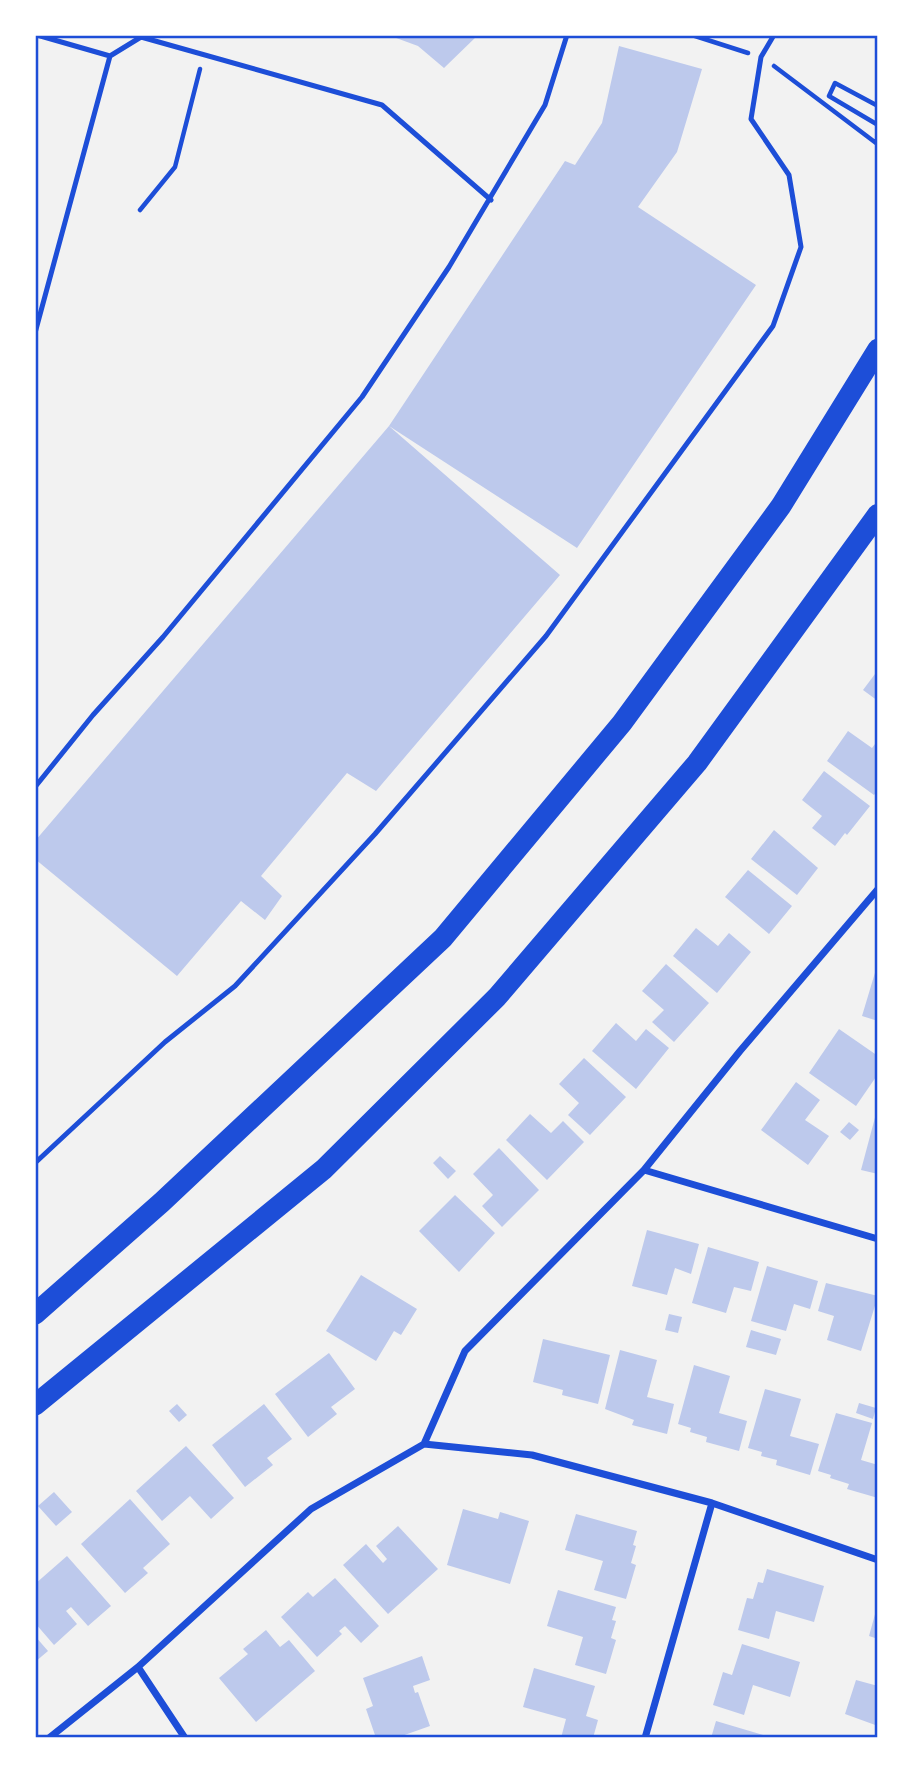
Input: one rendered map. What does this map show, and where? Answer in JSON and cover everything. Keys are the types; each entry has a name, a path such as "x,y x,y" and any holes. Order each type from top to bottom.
{"highway":[{"path":"35,1314 162,1202 443,938 622,723 781,506 878,349"},
{"path":"35,1405 324,1168 497,997 697,763 878,514"}],"street":[{"path":"424,1444 465,1351 644,1170 740,1051 874,900 878,889"},
{"path":"644,1170 878,1239"},
{"path":"49,1738 138,1667 311,1509 424,1444 532,1455 712,1503 878,1560"},
{"path":"645,1738 712,1503"},
{"path":"138,1667 185,1738"}],"lane":[{"path":"37,35 110,56"},
{"path":"35,787 362,397 491,200 545,106 567,35"},
{"path":"35,1163 165,1042 235,986 374,834 546,636 772,326 801,247 789,175 751,120 761,57 774,35"},
{"path":"35,333 110,56 141,37 382,105 491,200"}],"path":[{"path":"692,35 761,57 876,144 878,136"},
{"path":"140,210 175,167 204,55"},
{"path":"878,106 835,83 829,96 878,125"}],"building":[{"path":"388,35 478,35 444,68 418,46"},
{"path":"619,46 702,69 677,152 638,207 756,285 577,548 389,426 565,161 575,165 602,123"},
{"path":"389,426 560,575 376,791 347,773 261,876 282,896 265,920 241,901 177,976 35,859 35,841"},
{"path":"878,670 878,701 863,690"},
{"path":"848,731 872,748 878,740 878,790 874,795 827,761"},
{"path":"824,771 870,806 835,846 812,828 822,816 802,800"},
{"path":"774,830 818,868 797,895 751,859"},
{"path":"748,870 792,906 769,934 725,897"},
{"path":"696,928 718,946 729,933 751,952 717,993 673,956"},
{"path":"666,964 709,1003 674,1042 652,1022 664,1010 642,991"},
{"path":"878,966 878,1021 862,1016"},
{"path":"616,1023 636,1041 646,1029 669,1048 636,1089 592,1051"},
{"path":"839,1029 878,1056 878,1074 856,1106 809,1073"},
{"path":"584,1058 626,1097 590,1135 568,1115 579,1103 559,1084"},
{"path":"796,1082 820,1100 805,1120 829,1136 808,1165 761,1130"},
{"path":"878,1110 878,1174 861,1170"},
{"path":"530,1114 551,1133 563,1121 584,1142 547,1180 506,1140"},
{"path":"849,1122 859,1130 850,1140 840,1132"},
{"path":"499,1148 539,1190 502,1227 482,1206 493,1195 473,1174"},
{"path":"440,1156 456,1171 448,1179 433,1163"},
{"path":"455,1195 495,1233 459,1272 419,1231"},
{"path":"647,1230 699,1244 691,1274 675,1268 667,1295 632,1286"},
{"path":"708,1247 759,1262 751,1291 734,1287 726,1313 692,1303"},
{"path":"767,1266 818,1281 810,1309 794,1304 786,1331 751,1321"},
{"path":"361,1275 417,1309 401,1335 394,1331 376,1361 326,1331"},
{"path":"826,1283 878,1296 861,1351 827,1340 834,1316 818,1311"},
{"path":"669,1314 682,1317 678,1333 665,1330"},
{"path":"751,1330 781,1339 776,1355 746,1347"},
{"path":"543,1339 610,1355 598,1404 562,1395 563,1390 533,1382"},
{"path":"620,1350 657,1360 647,1397 674,1404 667,1434 632,1425 634,1420 605,1409"},
{"path":"329,1353 355,1389 331,1407 337,1414 308,1437 275,1394"},
{"path":"694,1365 730,1376 719,1413 747,1421 739,1451 706,1442 707,1437 690,1432 691,1428 678,1424"},
{"path":"765,1389 801,1399 790,1436 819,1444 810,1475 776,1465 777,1460 761,1456 762,1452 748,1448"},
{"path":"859,1403 876,1408 873,1419 856,1413"},
{"path":"177,1404 187,1415 179,1422 169,1411"},
{"path":"264,1404 292,1439 267,1458 273,1465 245,1487 212,1445"},
{"path":"836,1413 872,1423 861,1460 878,1465 878,1498 847,1489 849,1484 818,1471"},
{"path":"186,1446 234,1498 211,1519 190,1496 162,1521 136,1491"},
{"path":"54,1492 72,1512 56,1526 38,1506"},
{"path":"130,1499 170,1544 143,1568 148,1573 125,1593 81,1544"},
{"path":"463,1509 498,1519 500,1512 529,1521 510,1584 447,1565"},
{"path":"576,1514 637,1531 631,1563 636,1565 626,1599 594,1590 603,1561 565,1550"},
{"path":"398,1526 438,1569 388,1614 343,1565 366,1544 383,1563 387,1559 376,1546"},
{"path":"67,1556 111,1606 88,1626 71,1607 66,1611 77,1624 54,1645 35,1623 35,1584"},
{"path":"767,1569 824,1586 814,1622 776,1611 769,1639 738,1630 747,1598 753,1599 758,1582 763,1583"},
{"path":"335,1578 379,1626 361,1643 345,1626 339,1631 342,1634 317,1657 281,1617 308,1592 313,1597"},
{"path":"558,1590 616,1607 612,1620 616,1621 611,1638 616,1640 606,1674 575,1665 583,1637 547,1626"},
{"path":"878,1607 878,1639 869,1636"},
{"path":"266,1630 280,1647 289,1640 315,1671 256,1722 219,1678 248,1654 243,1649"},
{"path":"35,1636 48,1651 35,1662"},
{"path":"742,1644 800,1662 790,1697 753,1685 744,1715 713,1705 723,1672 732,1675"},
{"path":"422,1656 430,1680 413,1686 415,1693 418,1692 430,1726 396,1738 376,1738 366,1709 373,1706 363,1678"},
{"path":"534,1668 595,1686 586,1716 598,1720 593,1738 561,1738 566,1719 523,1707"},
{"path":"856,1680 878,1686 878,1726 845,1714"},
{"path":"716,1721 770,1737 770,1738 711,1738"}]}
